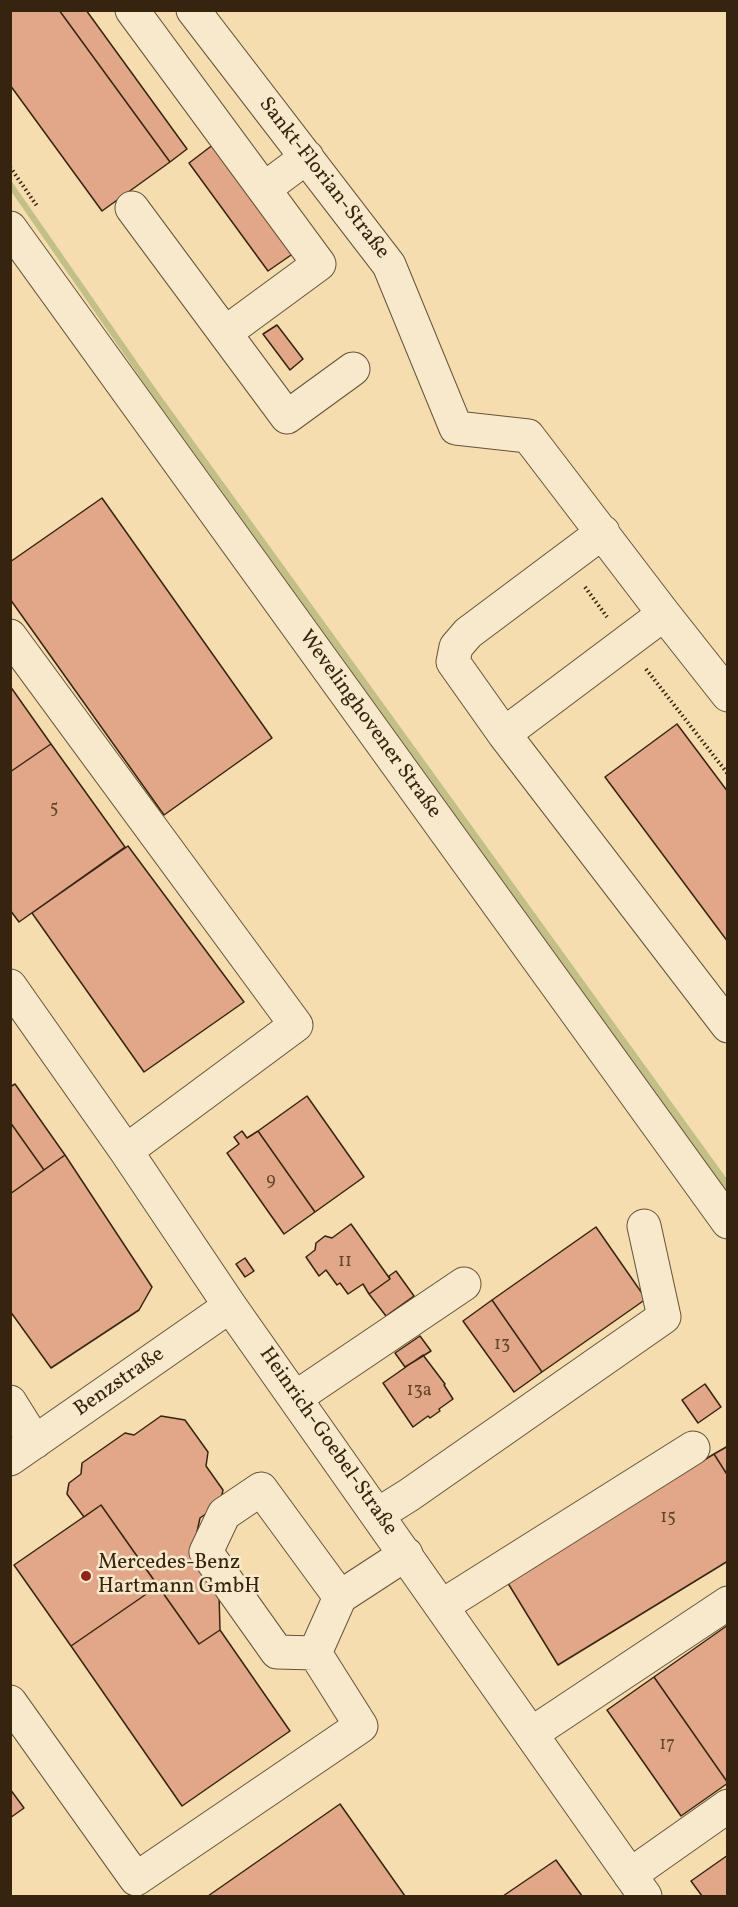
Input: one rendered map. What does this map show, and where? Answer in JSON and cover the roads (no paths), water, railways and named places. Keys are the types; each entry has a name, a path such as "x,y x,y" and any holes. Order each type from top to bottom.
{"street":[{"path":"132,10 319,264 225,333"},
{"name":"Sankt-Florian-Straße","path":"193,10 389,265 456,428 528,436 603,531"},
{"path":"264,189 307,157"},
{"path":"132,208 287,417 353,369"},
{"name":"Wevelinghovener Straße","path":"10,228 728,1222"},
{"path":"728,695 603,531 468,633 456,647 453,662 504,734 728,1026"},
{"path":"504,734 664,614"},
{"path":"10,636 296,1025 126,1151"},
{"name":"Heinrich-Goebel-Straße","path":"10,986 126,1151 230,1306 637,1886"},
{"path":"378,1515 664,1317 644,1226"},
{"path":"295,1398 464,1284"},
{"name":"Benzstraße","path":"23,1451 230,1306"},
{"path":"10,1402 23,1451"},
{"path":"442,1606 693,1448"},
{"path":"315,1653 277,1652 206,1552 224,1514 261,1489 340,1597"},
{"path":"315,1653 340,1597 406,1554"},
{"path":"531,1734 728,1603"},
{"path":"10,1702 136,1878 361,1726 315,1653"},
{"path":"637,1886 728,1806"}],"place":[{"name":"Mercedes-Benz Hartmann GmbH","path":"86,1576"}]}
